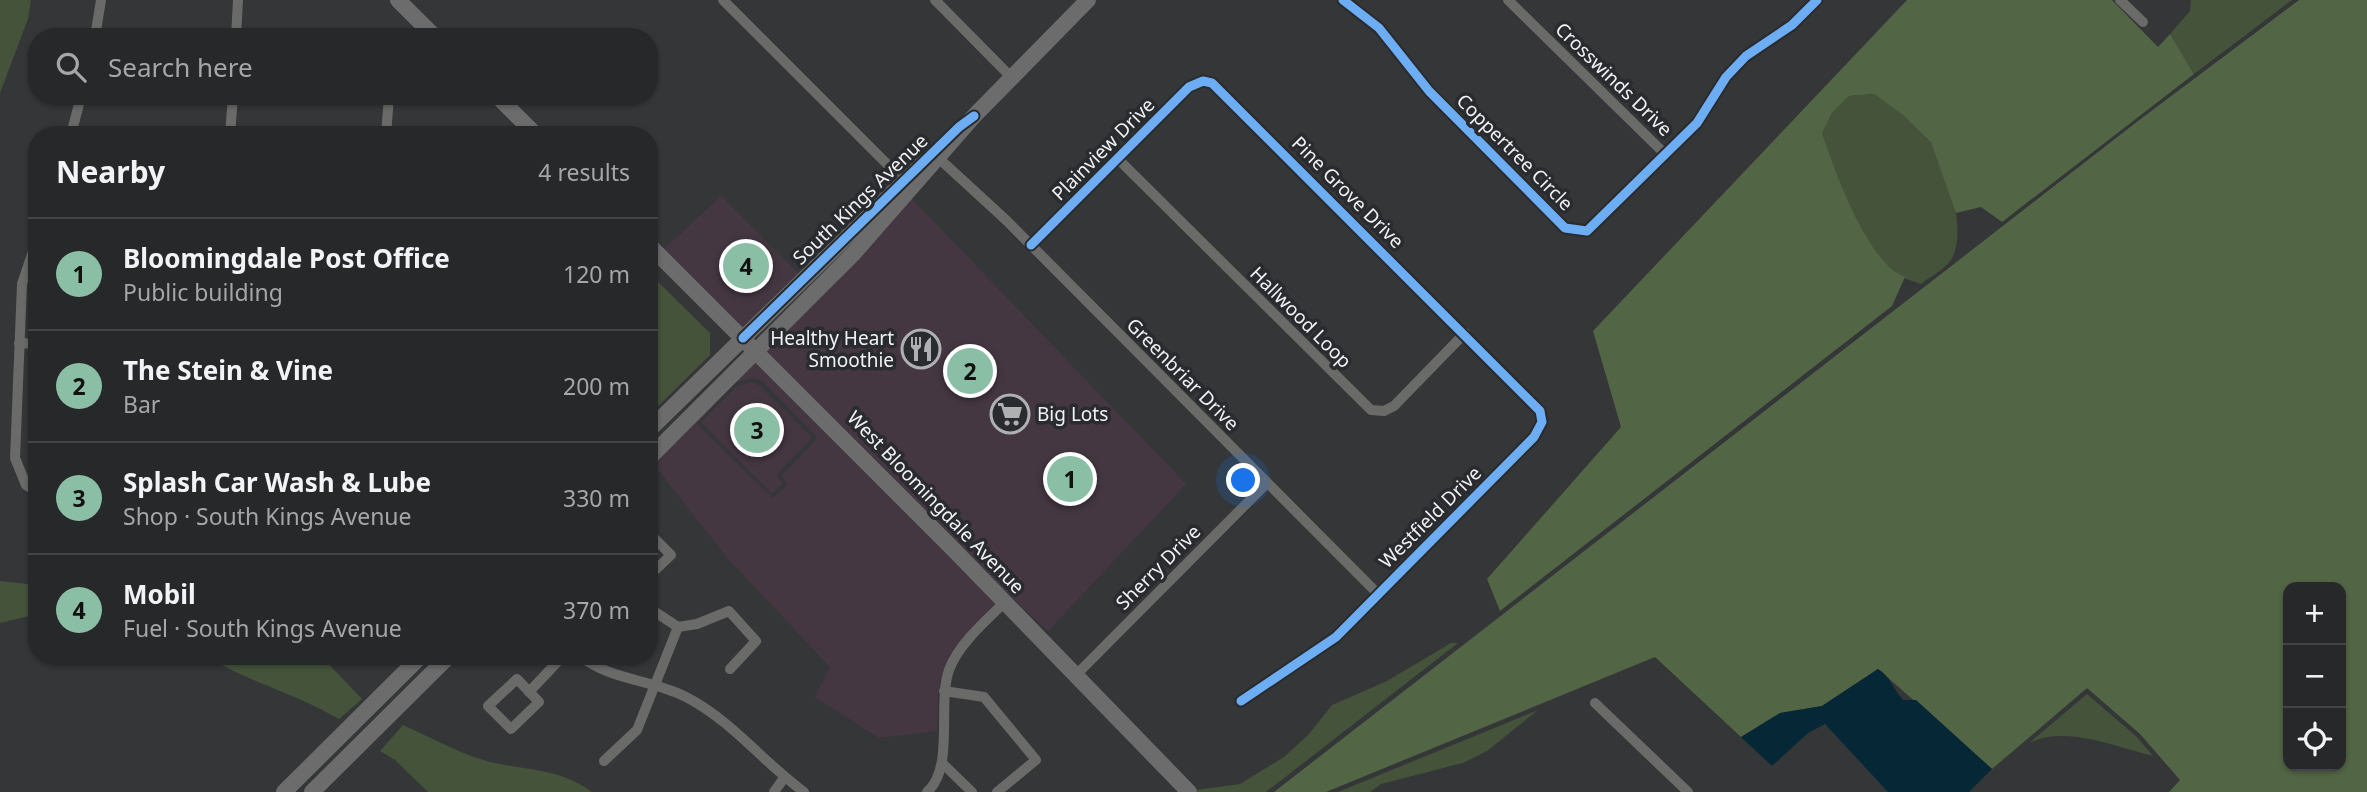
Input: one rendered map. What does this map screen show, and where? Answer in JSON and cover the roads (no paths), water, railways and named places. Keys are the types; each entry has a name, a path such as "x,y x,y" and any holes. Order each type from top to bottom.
{"main road":[{"path":"398,0 422,28"},
{"name":"South Kings Avenue","path":"658,449 757,352 908,185 1088,0"},
{"path":"506,105 527,126"},
{"name":"South Kings Avenue","path":"658,421 908,185"},
{"name":"West Bloomingdale Avenue","path":"658,254 1189,792"},
{"path":"284,792 409,665"},
{"path":"314,792 440,665"}],"street":[{"path":"96,28 101,0"},
{"path":"236,28 238,0"},
{"path":"723,0 908,185"},
{"path":"935,0 1012,78"},
{"name":"Coppertree Circle","path":"1343,0 1379,28 1429,90 1565,228 1587,231 1697,122 1726,77 1771,37 1792,25 1817,0"},
{"name":"Crosswinds Drive","path":"1508,0 1665,154"},
{"path":"2120,0 2143,22"},
{"name":"Plainview Drive","path":"1031,245 1189,87 1203,81"},
{"name":"Pine Grove Drive","path":"1203,81 1218,86 1465,333"},
{"path":"73,126 79,105"},
{"path":"231,126 232,105"},
{"path":"387,126 389,105"},
{"name":"Greenbriar Drive","path":"938,154 1378,594"},
{"name":"Hallwood Loop","path":"1118,159 1371,410 1384,411 1394,406 1465,333"},
{"path":"28,266 22,284 15,458 28,486"},
{"name":"Westfield Drive","path":"1241,701 1336,637 1534,437 1542,417 1537,405 1465,333"},
{"path":"19,343 28,344"},
{"name":"Sherry Drive","path":"1075,676 1266,483"},
{"path":"658,542 671,555 658,567"},
{"path":"927,792 942,763 944,691 949,669 1004,602"},
{"path":"658,614 678,627 697,624 729,611 756,641 730,668"},
{"path":"604,761 637,730 678,627"},
{"path":"421,665 429,676"},
{"path":"529,692 554,665"},
{"path":"591,665 596,669 685,697 726,724 784,778 804,792"},
{"path":"517,679 529,692 539,702 511,729 488,706 517,679"},
{"path":"944,691 984,697 1036,760 997,792"},
{"path":"1595,704 1688,792"},
{"path":"942,763 972,792"},
{"path":"300,776 314,792"},
{"path":"774,792 784,778"}],"water":[{"path":"1878,669 1903,700 1916,700 1992,769 1969,792 1888,792 1825,724 1808,733 1772,766 1741,737 1780,713 1822,706"}],"place":[{"name":"Mobil","path":"746,266"},
{"name":"Healthy Heart Smoothie","path":"921,349"},
{"name":"The Stein & Vine","path":"970,371"},
{"name":"Big Lots","path":"1010,414"},
{"name":"Splash Car Wash & Lube","path":"757,430"},
{"name":"Bloomingdale Post Office","path":"1070,479"}]}
